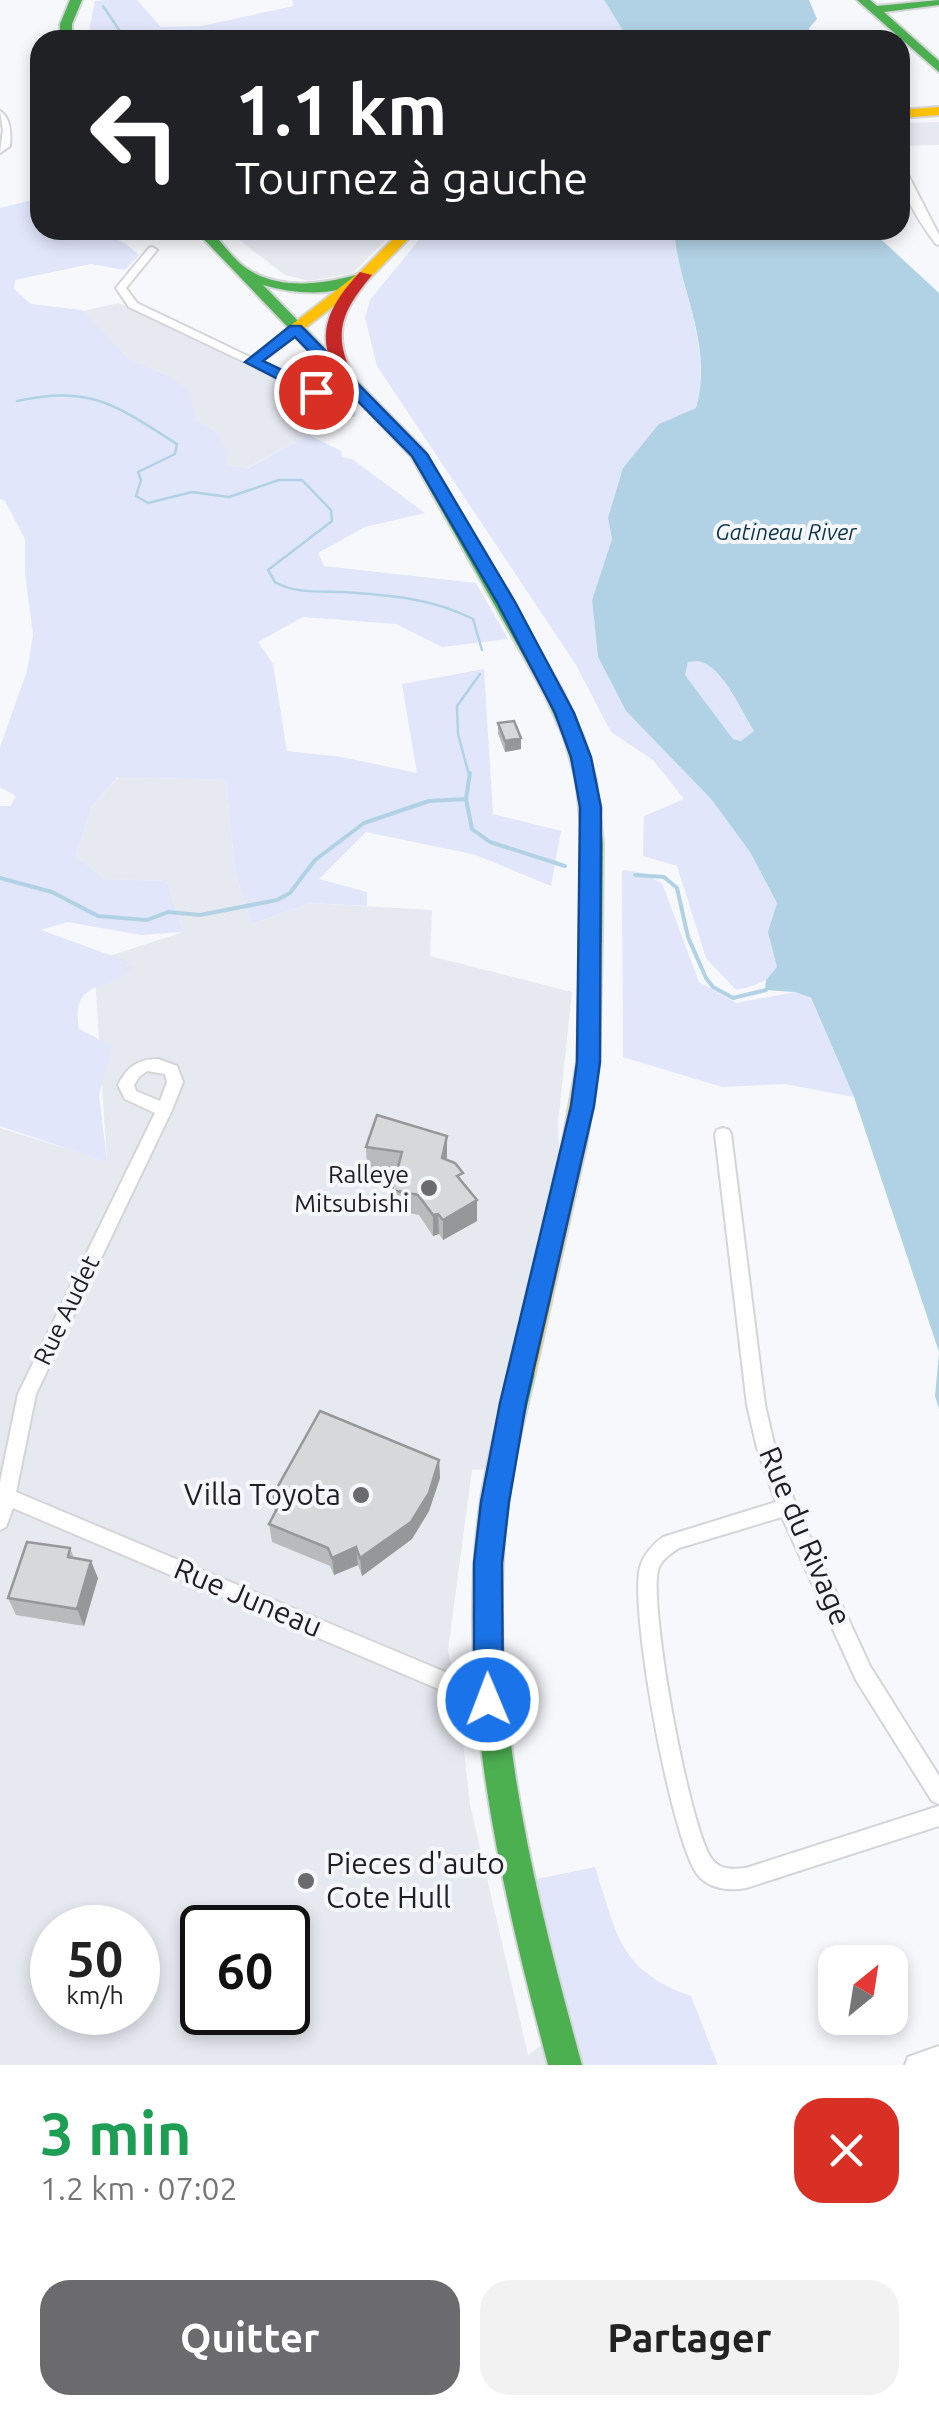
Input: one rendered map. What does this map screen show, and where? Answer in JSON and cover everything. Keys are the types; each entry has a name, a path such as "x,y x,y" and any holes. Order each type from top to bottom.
{"main road":[{"path":"66,30 76,0"},
{"path":"869,5 939,1"},
{"path":"869,5 898,30"},
{"path":"910,40 933,60"},
{"path":"910,117 936,113"},
{"path":"211,240 388,420"},
{"path":"400,240 335,306 328,330 342,367 433,475 554,693 581,757 590,807 588,1062 577,1133 521,1368 495,1502 488,1563 488,1700 504,1823 564,2065"},
{"path":"238,269 273,286 294,290 333,288 365,275"},
{"path":"295,329 365,275"}],"street":[{"path":"0,114 6,146 0,150"},
{"path":"910,187 939,242"},
{"path":"152,250 124,283 126,298 145,312 337,403 350,413"},
{"path":"252,362 295,329"},
{"name":"Rue Audet","path":"0,1520 8,1496 14,1440 27,1394 164,1110"},
{"name":"Rue du Rivage","path":"723,1134 756,1405 766,1448 788,1507 875,1697 917,1755 939,1794"},
{"name":"Rue Juneau","path":"8,1496 488,1700"},
{"path":"788,1507 674,1542 658,1552 650,1566 648,1610 667,1730 693,1841 703,1864 722,1879 746,1878 939,1816"},
{"path":"916,2065 939,2057"}],"shaded area":[{"path":"137,0 161,27 201,26 294,6 292,0 604,0 623,30 89,30 95,1"},
{"path":"939,122 939,145 910,146 910,123"},
{"path":"30,200 30,240 119,240 139,255 125,270 91,264 15,280 14,289 31,304 82,310 129,359 169,376 190,392 196,419 216,432 228,452 226,465 248,468 309,435 341,451 342,457 352,459 425,513 365,527 318,553 324,566 476,583 508,639 442,647 396,624 303,617 258,642 273,664 287,751 342,757 417,773 402,684 484,669 493,814 561,831 551,886 476,855 366,832 319,879 367,892 367,906 311,903 252,924 235,872 226,780 118,777 92,806 76,856 105,879 167,881 183,932 141,935 67,922 41,930 129,962 125,967 133,966 87,993 78,1012 79,1029 112,1046 99,1095 107,1162 0,1126 0,806 10,806 16,796 0,787 0,747 27,671 33,635 25,539 0,498 0,208"},
{"path":"239,240 386,240 353,273 309,281 285,275"},
{"path":"419,240 675,240 698,340 700,385 696,408 673,418 608,517 612,539 592,600 598,657 626,711 711,799 750,852 777,903 769,932 778,967 760,983 736,990 706,958 677,866 643,856 644,816 684,799 653,760 611,732 576,665 377,366 365,317 370,300"},
{"path":"119,303 318,397 340,412 309,435 247,468 225,465 216,432 196,419 169,376 129,359 82,311"},
{"path":"698,661 723,680 754,732 741,741 733,739 685,675 688,662"},
{"path":"119,777 226,780 235,872 252,924 311,903 432,910 430,956 572,992 558,1122 561,1196 500,1469 472,1470 448,1650 458,1697 470,1805 528,2055 556,2035 565,2065 0,2065 0,1128 107,1161 94,961 183,932 167,881 105,879 76,856 92,806"},
{"path":"622,870 638,872 662,883 699,982 736,1003 795,992 811,999 854,1097 785,1084 722,1087 623,1057"},
{"path":"595,1867 624,1947 648,1974 691,1996 718,2065 565,2065 518,1883"}],"water":[{"path":"604,0 809,0 817,19 809,30 623,30"},
{"name":"Gatineau River","path":"675,240 882,240 939,293 939,1352 854,1097 811,998 795,992 765,990 766,980 777,967 768,932 777,903 750,852 711,799 626,711 598,657 592,600 612,539 608,518 623,468 659,424 696,408 701,362","holes":["698,661 715,671 754,731 741,741 733,739 685,675 688,662"]},
{"path":"939,1352 939,1409 935,1396"}],"building":[{"path":"514,721 521,738 505,741 498,723"},
{"path":"377,1115 447,1136 442,1158 455,1163 463,1173 457,1176 477,1200 443,1220 438,1214 433,1215 418,1195 392,1190 402,1152 366,1147"},
{"name":"Villa Toyota","path":"320,1411 439,1460 429,1493 411,1522 360,1558 356,1547 332,1558 328,1548 269,1524 281,1501 272,1497"},
{"path":"27,1542 70,1548 68,1557 91,1561 77,1609 8,1598"}],"waterway":[{"path":"103,6 119,30"},
{"path":"17,401 42,396 84,397 119,409 177,444 175,454 138,472 141,480 136,496 148,503 192,492 229,497 279,480 302,480 331,510 332,521 268,570 275,582 300,590 393,596 442,606 473,619 482,650"},
{"path":"469,775 458,734 457,706 480,674"},
{"path":"466,799 470,773"},
{"path":"0,878 52,892 98,916 147,920 168,912 200,915 277,900 290,893 315,860 364,823 429,801 466,799"},
{"path":"466,799 472,829 490,842 565,866"},
{"path":"635,875 664,877 677,888 688,937 713,987 733,998 766,990"}],"traffic: fast":[{"path":"66,30 76,0"},
{"path":"863,0 897,30"},
{"path":"875,10 939,1"},
{"path":"910,42 939,68"},
{"path":"212,240 418,454 554,693 574,738 586,780 593,843 591,943"},
{"path":"250,275 303,288 329,287 356,279"},
{"path":"522,1373 491,1530 488,1667 493,1734 515,1867 565,2065"}],"traffic: slow":[{"path":"910,113 939,111"},
{"path":"295,329 365,275 400,240"},
{"path":"522,1373 574,1146 588,1062 591,943"}],"traffic: jam":[{"path":"341,367 332,328 340,307 365,275"}],"place":[{"name":"Ralleye Mitsubishi","path":"429,1188"},
{"name":"Villa Toyota","path":"361,1495"},
{"name":"Pieces d'auto Cote Hull","path":"306,1881"}],"route":[{"path":"316,392 252,362 295,329 418,454 506,602 564,713 581,757 590,807 593,843 588,1062 574,1146 513,1403 495,1502 488,1563 488,1700"}]}
